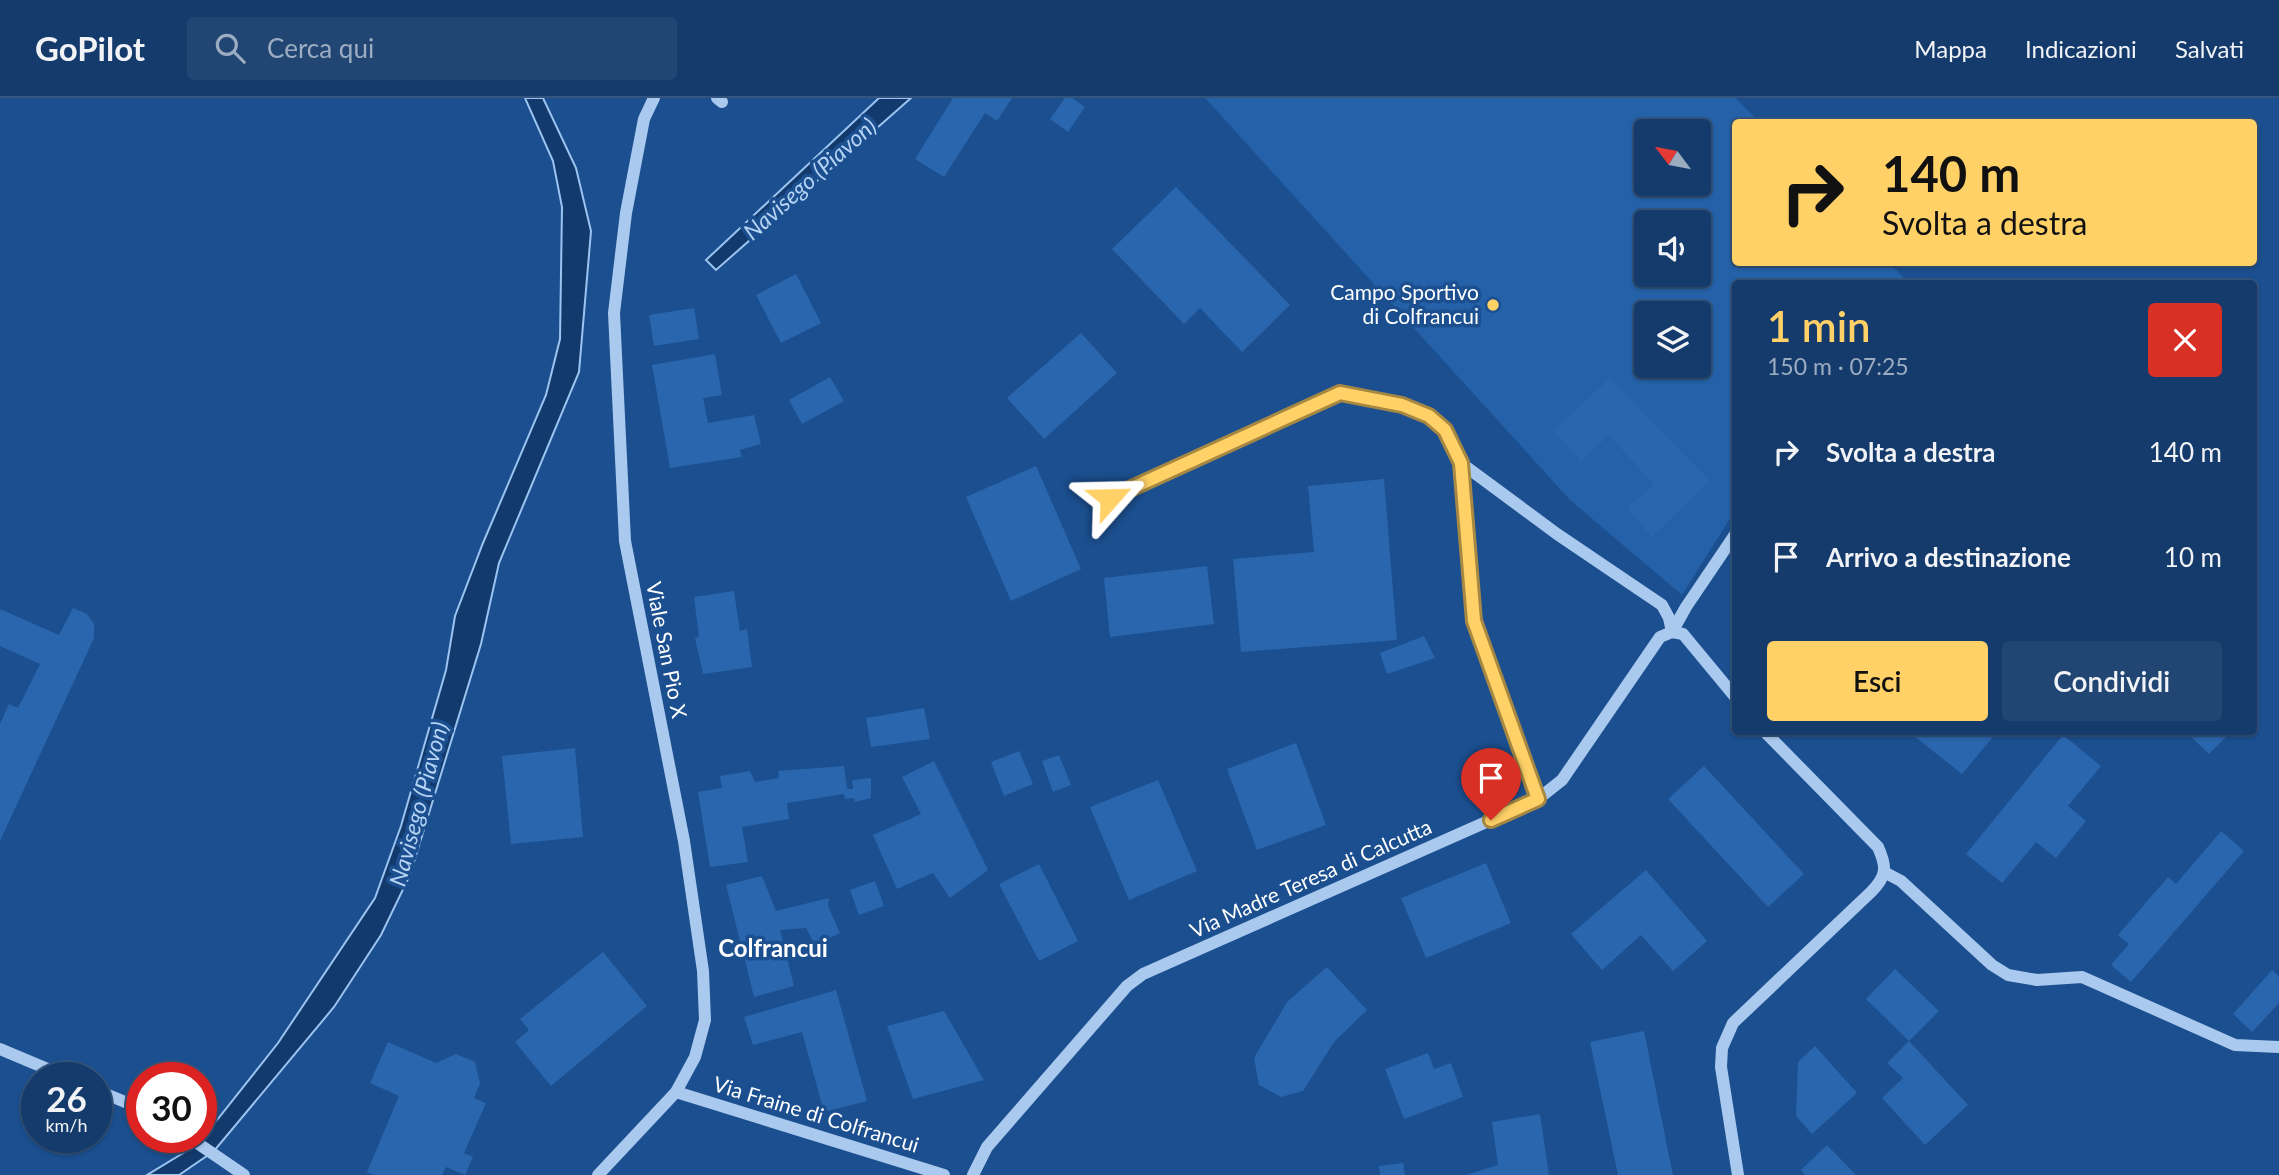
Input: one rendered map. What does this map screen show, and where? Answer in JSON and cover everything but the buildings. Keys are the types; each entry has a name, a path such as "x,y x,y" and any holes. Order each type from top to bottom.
{"street":[{"name":"Viale San Pio X","path":"598,1175 676,1092 695,1057 705,1020 702,971 684,841 625,541 614,313 626,213 644,119 654,98"},
{"path":"1110,498 1340,393 1402,405 1429,416 1445,430 1461,463 1474,621 1538,799"},
{"path":"1461,463 1557,534 1662,605 1670,618 1672,632 1688,638 1732,693"},
{"name":"Via Madre Teresa di Calcutta","path":"973,1175 987,1147 1127,986 1143,974 1538,799 1562,780 1660,637 1672,632 1732,539"},
{"path":"1738,1175 1721,1067 1722,1048 1733,1023 1881,882 1884,872 1884,860 1878,847 1768,735"},
{"path":"1884,872 1901,881 1992,965 2008,975 2037,980 2082,977 2235,1045 2279,1047"},
{"path":"0,1049 31,1062"},
{"name":"Via Fraine di Colfrancui","path":"676,1092 944,1175"},
{"path":"212,1153 244,1175"}],"shaded area":[{"path":"1205,98 1736,98 1756,119 1732,119 1732,266 1892,266 1906,280 1732,280 1732,515 1682,595 1570,500"}],"water":[{"name":"Navisego (Piavon)","path":"525,98 543,98 576,168 591,231 579,372 499,563 481,644 410,875 381,935 334,1007 217,1147 217,1120 278,1043 375,898 401,826 446,670 455,616 546,395 560,339 562,207 553,161"},
{"name":"Navisego (Piavon)","path":"879,98 911,98 716,270 706,260"},
{"path":"183,1153 211,1153 179,1175 147,1175"}],"place":[{"name":"Campo Sportivo di Colfrancui","path":"1493,305"}],"district":[{"name":"Colfrancui","path":"773,949"}],"route":[{"path":"1110,498 1340,393 1402,405 1429,416 1445,430 1461,463 1474,621 1538,799 1491,820"}]}
